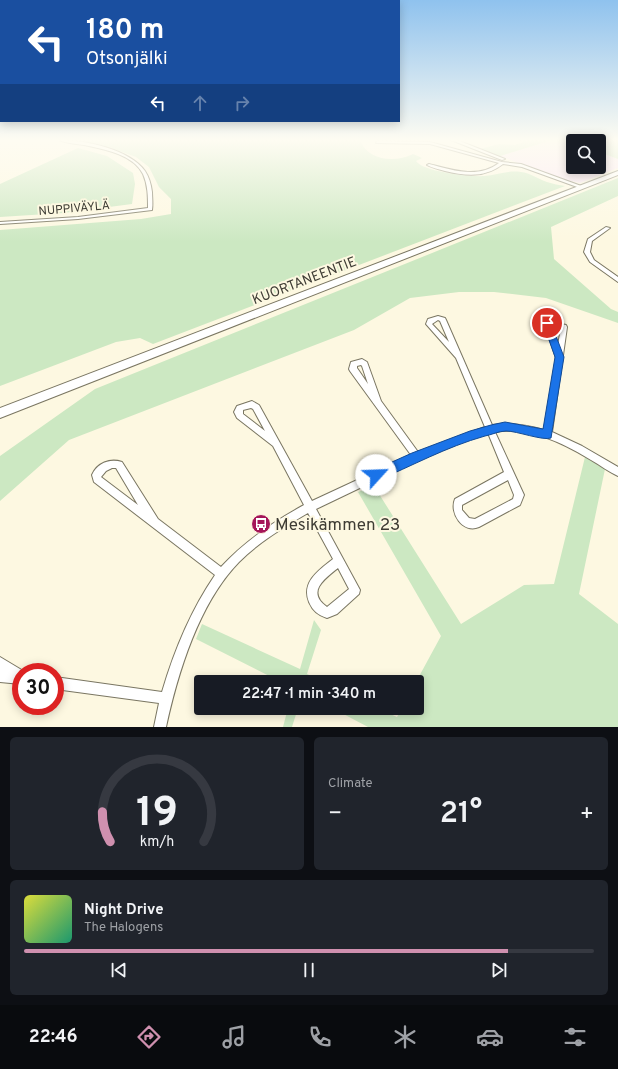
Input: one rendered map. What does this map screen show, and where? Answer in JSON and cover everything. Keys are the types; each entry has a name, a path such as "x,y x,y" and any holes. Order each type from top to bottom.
{"highway":[{"name":"KUORTANEENTIE","path":"0,413 616,174"}],"street":[{"name":"NUPPIVÄYLÄ","path":"0,223 78,218 150,209 147,181 144,174"},
{"path":"545,174 582,187"},
{"path":"608,228 590,240 587,252 592,261 618,280"},
{"path":"459,357 429,324 430,322 438,318 443,320 491,430 518,495 516,502 476,524 466,522 458,511 456,506 458,502 505,477 508,473"},
{"path":"547,435 559,357"},
{"path":"377,401 365,364 362,362 353,364 353,369 416,456"},
{"path":"273,442 240,416 238,412 240,408 252,404 256,407 273,442 339,561 355,590 333,610 327,613 321,611 312,597 311,588 315,581 339,561"},
{"path":"160,727 166,698 184,646 202,606 222,574 252,544 309,507 416,456 470,436 505,427 532,430 547,435 591,454 618,472"},
{"path":"154,522 119,465 114,463 109,464 99,471 96,475 97,479 222,574"},
{"path":"0,663 12,671"},
{"path":"0,676 12,677"},
{"path":"64,684 166,698"}],"shaded area":[{"path":"546,174 603,174 580,183 557,178"}],"green space":[{"path":"22,174 133,174 135,184 132,204 63,213 0,217 0,184"},
{"path":"152,174 453,174 478,176 497,174 528,174 547,182 565,186 153,344 140,338 116,342 0,386 0,230 141,219 171,214 171,199 159,187"},
{"path":"618,178 618,196 551,227 554,259 611,309 618,312 618,323 546,298 494,292 459,292 410,298 354,330 69,440 0,501 0,456 95,389"},
{"path":"585,457 605,469 579,594 618,624 618,727 368,727 345,715 393,715 397,717 398,715 424,715 424,675 420,675 441,636 358,492 374,486 461,624 524,585 554,584"},
{"path":"314,620 321,630 307,674 309,675 267,675 196,639 202,624 300,669"},
{"path":"286,715 296,715 292,727 283,727"}],"place":[{"name":"Mesikämmen 23","path":"261,524"}],"route":[{"path":"376,475 416,456 470,436 491,430 505,427 532,430 547,435 550,425 559,357 547,323"}]}
